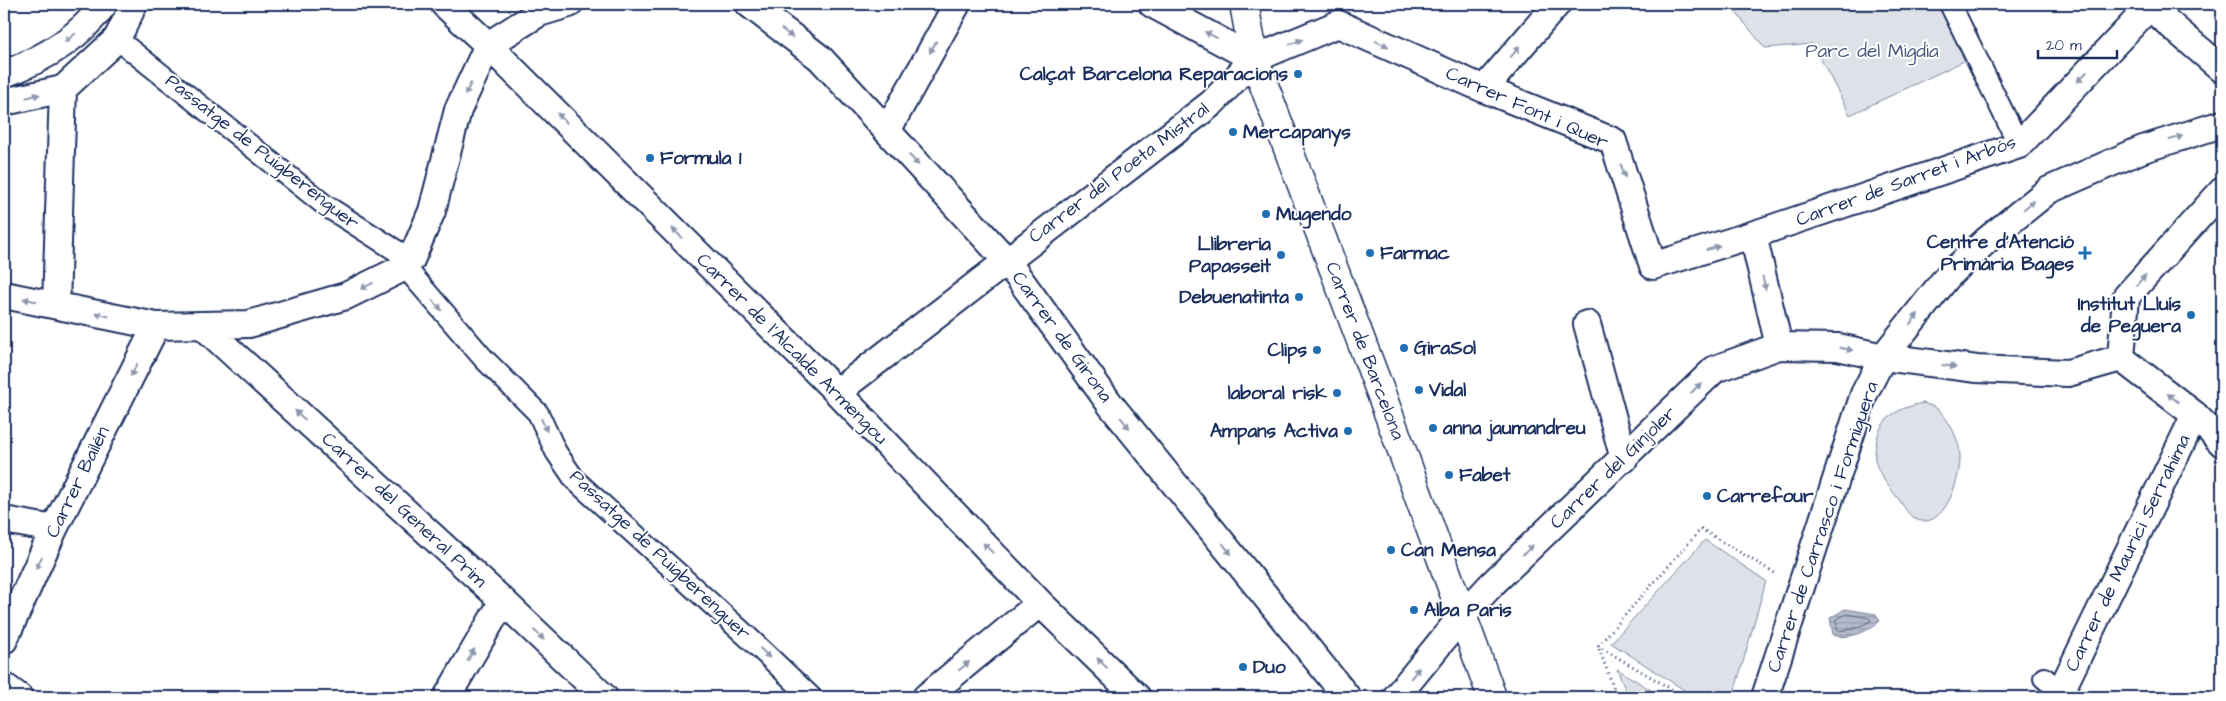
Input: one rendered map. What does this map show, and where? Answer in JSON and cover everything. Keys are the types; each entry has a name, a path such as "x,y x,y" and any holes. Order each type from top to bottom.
{"street":[{"path":"4,74 53,52 94,18 104,4"},
{"path":"4,102 62,89 117,38 134,4"},
{"name":"Carrer de l'Alcalde Armengou","path":"444,4 488,45 837,392 1040,603 1137,697"},
{"path":"4,295 156,326 249,324 346,296 408,263 432,211 458,110 488,45 539,13 569,4"},
{"name":"Carrer de Girona","path":"748,4 820,58 1006,260 1110,404 1347,697"},
{"path":"887,131 957,4"},
{"path":"1152,4 1254,59"},
{"name":"Carrer de Barcelona","path":"1244,4 1254,59 1382,396 1492,697"},
{"path":"1484,89 1557,4"},
{"path":"2149,5 2222,69"},
{"name":"Carrer de Sarret i Arbós","path":"1754,235 2019,145 2149,5"},
{"path":"1951,6 2019,145"},
{"name":"Carrer Font i Quer","path":"1254,59 1341,14 1484,89 1613,141 1653,266 1754,235"},
{"name":"Passatge de Puigberenguer","path":"117,38 326,206 408,263 484,359 538,413 556,452 575,480 811,697"},
{"name":"Carrer del Poeta Mistral","path":"837,392 1212,103 1254,59"},
{"path":"56,306 62,89"},
{"name":"Carrer de Carrasco i Formiguera","path":"1765,697 1864,394 1883,357 1948,276 1987,240 2048,190 2143,149 2222,124"},
{"path":"2222,191 2126,297 2121,358 2195,415 2222,443"},
{"path":"1754,235 1779,346"},
{"path":"1587,324 1624,459"},
{"name":"Carrer del General Prim","path":"202,325 504,601 604,697"},
{"name":"Carrer Bailén","path":"4,640 54,529 156,326"},
{"name":"Carrer del Ginjoler","path":"1396,697 1462,616 1715,369 1779,346 1838,347 1883,357"},
{"name":"Carrer de Carrasco i Formiguera","path":"1883,357 1977,370 2068,373 2121,358"},
{"name":"Carrer de Maurici Serrahima","path":"2058,689 2195,415"},
{"path":"4,520 54,529"},
{"path":"447,697 504,601"},
{"path":"926,697 1040,603"},
{"path":"4,686 19,697"}],"path":[{"path":"1598,646 1700,529 1801,588"},
{"path":"1598,646 1617,697"},
{"path":"1598,646 1686,697"}],"green space":[{"name":"Parc del Migdia","path":"1729,4 1950,4 1966,60 1850,115 1813,44 1765,48"},
{"path":"1923,403 1932,406 1944,415 1954,432 1960,450 1960,464 1955,486 1945,507 1930,520 1921,521 1909,513 1885,481 1877,465 1875,455 1878,434 1886,420 1899,411"},
{"path":"1705,540 1766,581 1733,697 1695,697 1611,643"},
{"path":"1617,669 1662,697 1628,697"}],"water":[{"path":"1845,609 1876,614 1880,621 1870,629 1858,634 1851,636 1833,635 1830,618"}],"place":[{"name":"Calçat Barcelona Reparacions","path":"1298,74"},
{"name":"Mercapanys","path":"1233,132"},
{"name":"Formula 1","path":"650,158"},
{"name":"Mugendo","path":"1266,214"},
{"name":"Farmac","path":"1370,253"},
{"name":"Centre d'Atenció Primària Bages","path":"2085,253"},
{"name":"Llibreria Papasseit","path":"1281,255"},
{"name":"Debuenatinta","path":"1299,297"},
{"name":"Institut Lluís de Peguera","path":"2191,315"},
{"name":"GiraSol","path":"1404,348"},
{"name":"Clips","path":"1317,350"},
{"name":"Vidal","path":"1419,390"},
{"name":"laboral risk","path":"1337,393"},
{"name":"anna jaumandreu","path":"1433,428"},
{"name":"Ampans Activa","path":"1348,431"},
{"name":"Fabet","path":"1449,475"},
{"name":"Carrefour","path":"1707,496"},
{"name":"Can Mensa","path":"1391,550"},
{"name":"Alba Paris","path":"1414,610"},
{"name":"Duo","path":"1243,667"}]}
